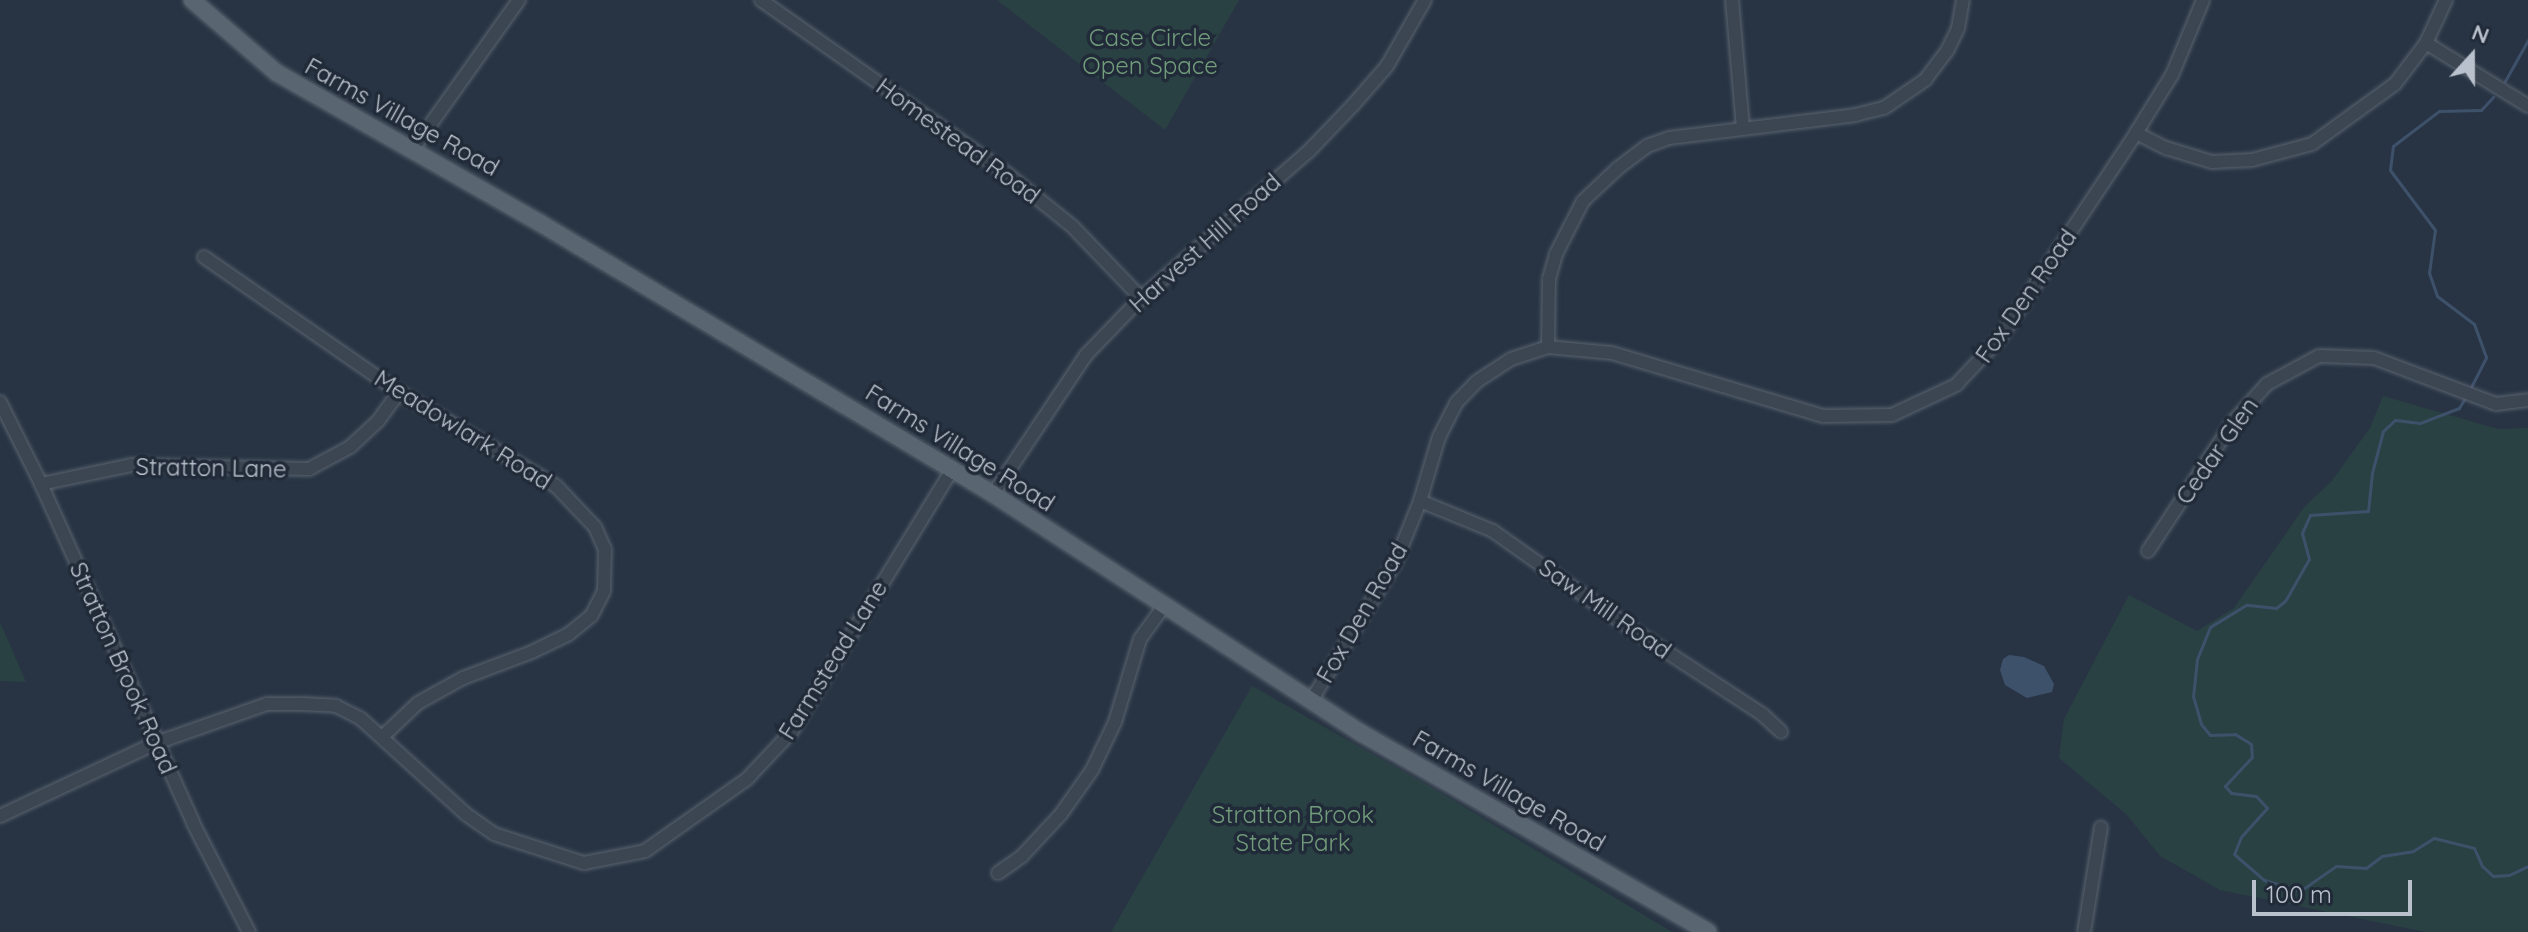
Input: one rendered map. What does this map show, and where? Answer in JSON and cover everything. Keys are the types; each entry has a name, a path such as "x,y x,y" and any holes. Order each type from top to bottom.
{"main road":[{"name":"Farms Village Road","path":"192,0 277,73 413,149 993,494 1311,701 1708,932"}],"street":[{"path":"413,149 519,0"},
{"name":"Homestead Road","path":"761,0 1006,173 1072,226 1141,298"},
{"name":"Harvest Hill Road","path":"993,494 1071,375 1141,298 1308,152 1354,104 1387,66 1425,0"},
{"path":"1732,0 1743,128"},
{"path":"1548,347 1549,279 1567,228 1583,201 1647,146 1669,138 1855,115 1884,108 1925,80 1947,51 1958,28 1963,0"},
{"name":"Fox Den Road","path":"1311,701 1395,563 1420,501 1439,437 1456,403 1476,382 1511,359 1548,347 1612,353 1824,416 1892,415 1956,385 1979,364 2021,309 2136,133 2172,75 2203,0"},
{"path":"2136,133 2166,148 2212,162 2252,160 2297,150 2339,128 2395,84 2426,43 2446,0"},
{"path":"2426,43 2528,106"},
{"name":"Meadowlark Road","path":"204,257 399,392 556,486 595,527 605,549 604,591 591,616 569,634 532,652 463,678 418,703 383,736"},
{"name":"Cedar Glen","path":"2148,551 2233,422 2267,384 2290,368 2319,356 2374,358 2401,365 2458,391 2496,404 2528,400"},
{"name":"Stratton Lane","path":"41,484 131,465 309,469 350,447 378,421 399,392"},
{"name":"Stratton Brook Road","path":"0,402 41,484 156,743 249,932"},
{"name":"Farmstead Lane","path":"0,816 156,743 267,704 336,706 360,718 383,736 467,815 494,834 584,863 645,851 747,779 792,731 952,470"},
{"name":"Saw Mill Road","path":"1420,501 1493,531 1627,626 1762,714 1781,732"},
{"path":"998,873 1022,856 1061,814 1092,770 1115,722 1140,639 1164,606"},
{"path":"2084,932 2101,827"}],"green space":[{"name":"Case Circle Open Space","path":"997,0 1239,0 1165,130"},
{"path":"2383,396 2498,429 2528,428 2528,932 2426,932 2220,890 2160,856 2127,815 2059,758 2064,719 2129,595 2197,631 2234,608 2305,506 2331,482 2370,428"},
{"path":"0,622 26,682 0,681"},
{"name":"Stratton Brook State Park","path":"1252,686 1431,787 1672,932 1111,932"}],"water":[{"path":"2009,655 2024,657 2044,666 2054,684 2052,692 2027,698 2005,685 2000,670 2003,659"}],"waterway":[{"path":"2505,81 2528,40"},
{"path":"2469,391 2486,357 2474,324 2437,296 2429,273 2435,230 2390,170 2393,146 2439,111 2481,110 2493,97"},
{"path":"2465,398 2459,408 2420,423 2395,420 2383,431 2372,473 2368,511 2310,515 2302,533 2309,559 2285,601 2276,608 2246,605 2210,627 2197,659 2193,696 2201,724 2210,735 2235,734 2251,744 2252,757 2225,786 2231,793 2256,796 2267,808 2241,837 2234,854 2264,880 2300,891 2336,866 2366,868 2382,856 2413,851 2434,838 2474,848 2482,866 2493,876 2509,875 2528,866"}]}
